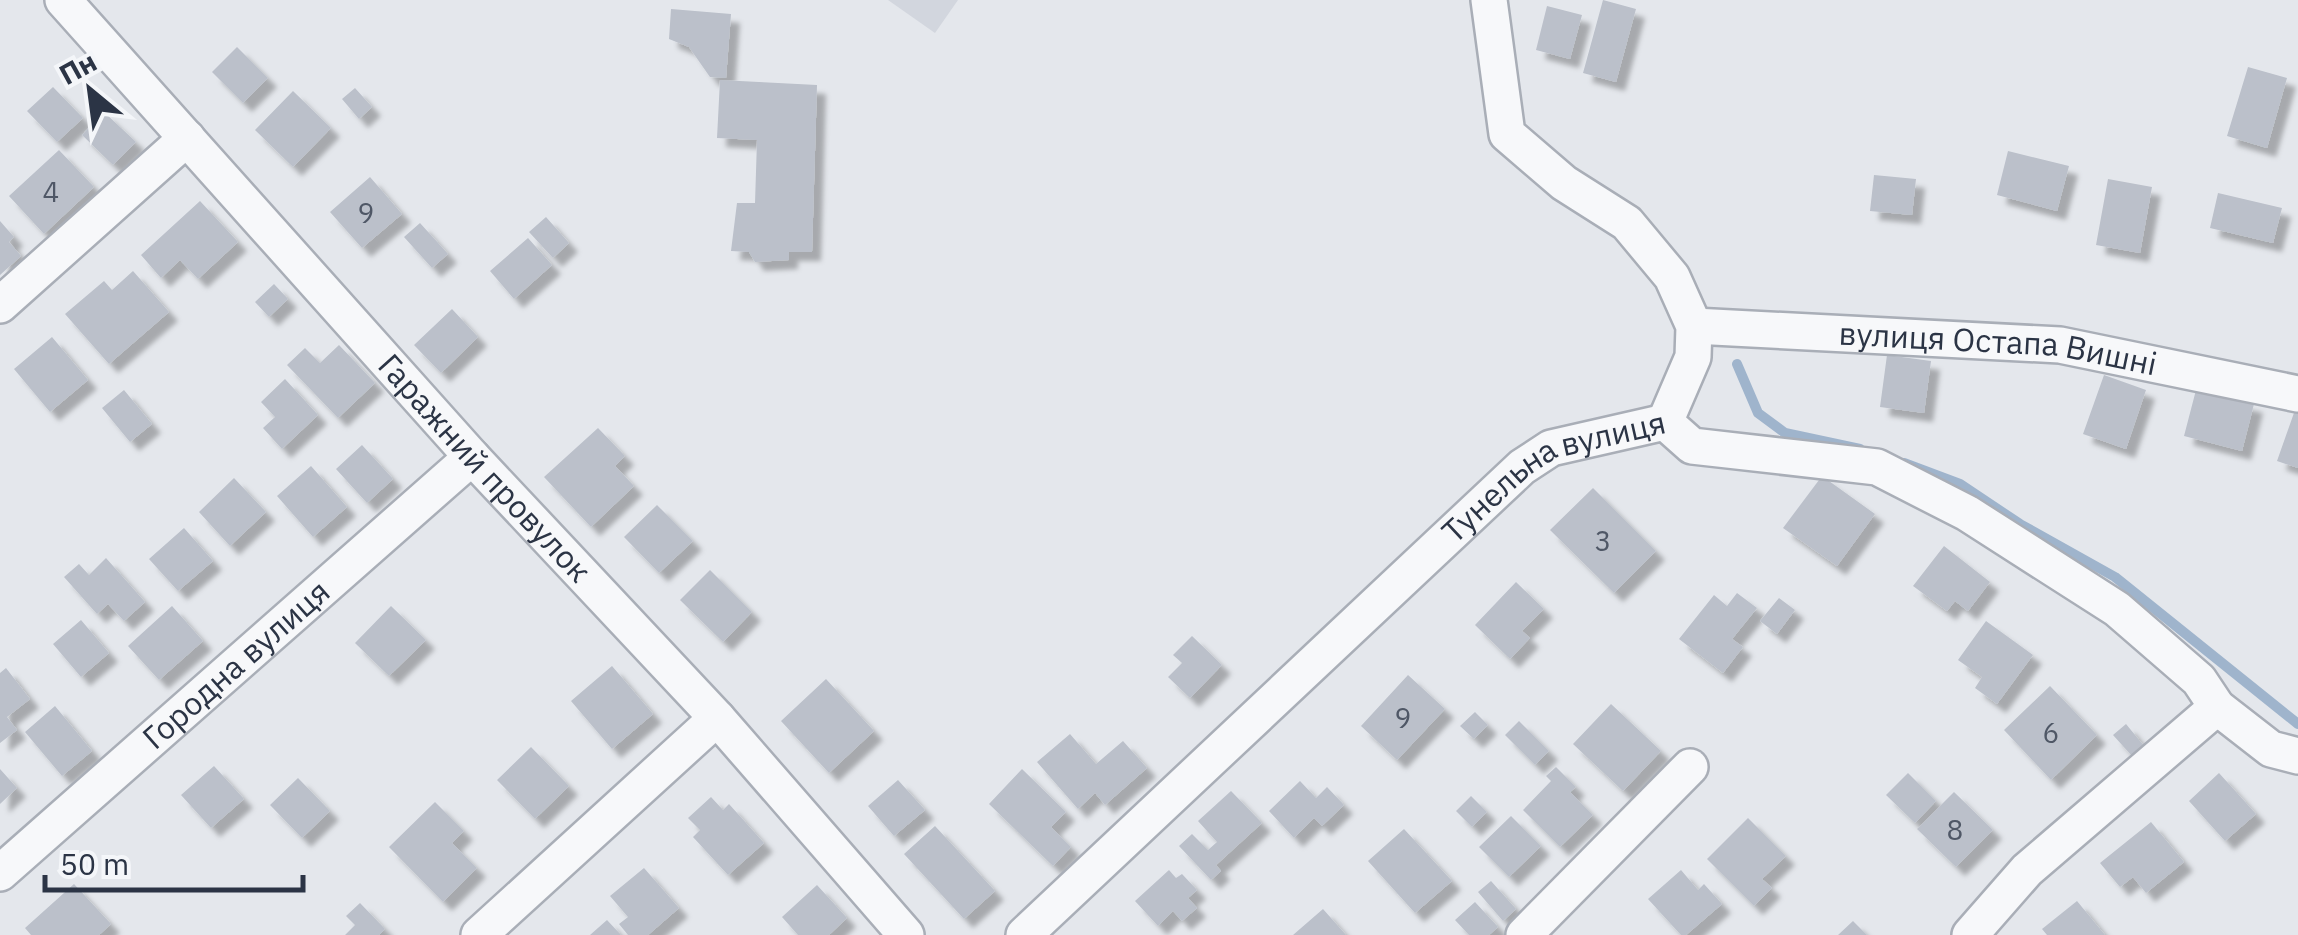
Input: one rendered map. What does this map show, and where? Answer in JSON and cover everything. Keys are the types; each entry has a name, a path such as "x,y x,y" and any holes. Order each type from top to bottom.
{"street":[{"name":"Гаражний провулок","path":"63,0 472,457 718,718 906,935"},
{"path":"1489,0 1507,134 1564,183 1627,223 1672,277 1694,326 1693,357 1665,422"},
{"path":"0,305 187,138"},
{"name":"вулиця Остапа Вишні","path":"1694,326 2060,345 2298,394"},
{"name":"Тунельна вулиця","path":"1024,935 1522,467 1552,448 1665,422 1692,446 1877,467 1952,505 2116,609 2199,680 2217,708 2271,749 2298,756"},
{"name":"Городна вулиця","path":"0,872 472,457"},
{"path":"1970,935 2027,870 2217,708"},
{"path":"479,935 718,718"},
{"path":"1524,935 1690,767"}],"shaded area":[{"path":"888,0 958,0 935,33"}],"building":[{"path":"1603,0 1636,9 1616,82 1583,73"},
{"path":"1547,6 1582,15 1570,59 1536,50"},
{"path":"671,9 731,14 726,78 710,77 689,47 669,39"},
{"path":"237,47 268,78 243,103 212,72"},
{"path":"2248,67 2287,78 2267,148 2227,136"},
{"path":"720,80 817,85 812,252 789,252 789,260 755,262 749,252 731,251 737,203 755,203 757,140 717,138"},
{"path":"53,87 83,118 57,142 27,111"},
{"path":"355,88 372,107 359,119 342,99"},
{"path":"293,91 331,128 293,167 255,130"},
{"path":"104,112 136,142 113,165 82,135"},
{"path":"59,150 94,187 44,234 9,196"},
{"path":"2008,151 2069,166 2057,211 1997,195"},
{"path":"1874,175 1916,179 1912,215 1870,211"},
{"path":"370,177 402,214 362,248 330,212"},
{"path":"2108,179 2152,187 2140,253 2096,245"},
{"path":"2218,193 2282,208 2273,243 2210,228"},
{"path":"200,201 238,242 198,279 180,260 161,278 141,255"},
{"path":"546,217 569,243 553,258 529,232"},
{"path":"0,221 14,237 9,242 21,256 0,275"},
{"path":"420,223 448,254 432,268 404,237"},
{"path":"528,238 552,265 514,299 490,271"},
{"path":"133,271 169,312 109,364 65,314 104,281 112,290"},
{"path":"274,284 288,299 269,317 255,302"},
{"path":"452,309 478,337 441,373 414,345"},
{"path":"52,337 88,380 50,412 14,369"},
{"path":"339,345 375,383 338,418 287,365 305,348 320,363"},
{"path":"1887,355 1931,361 1924,413 1880,407"},
{"path":"2104,375 2146,390 2126,449 2083,434"},
{"path":"285,379 318,415 282,449 263,428 275,417 261,402"},
{"path":"124,390 152,424 130,442 102,408"},
{"path":"2196,390 2254,404 2242,451 2184,436"},
{"path":"2295,410 2298,411 2298,468 2277,461"},
{"path":"598,428 625,456 615,466 634,486 591,527 544,477"},
{"path":"362,445 393,479 367,503 336,469"},
{"path":"311,466 347,507 313,537 277,496"},
{"path":"1822,476 1875,514 1837,566 1783,528"},
{"path":"234,478 266,512 230,546 199,512"},
{"path":"1593,488 1656,551 1614,593 1550,530"},
{"path":"657,505 693,541 659,573 624,537"},
{"path":"184,528 213,561 178,591 149,559"},
{"path":"1944,546 1990,582 1968,611 1955,601 1947,611 1913,586"},
{"path":"106,558 145,602 124,621 108,604 97,614 64,577 79,564 89,575"},
{"path":"710,570 752,612 723,642 680,600"},
{"path":"1516,582 1544,609 1522,631 1530,638 1510,659 1475,625"},
{"path":"1737,593 1757,608 1732,639 1743,647 1723,673 1679,639 1714,595 1727,606"},
{"path":"1779,598 1795,610 1777,634 1760,621"},
{"path":"172,606 203,641 159,680 128,646"},
{"path":"391,606 426,640 389,676 355,643"},
{"path":"81,620 109,653 81,677 53,644"},
{"path":"1986,621 2033,655 1997,704 1975,688 1982,677 1958,660"},
{"path":"1192,636 1222,665 1190,698 1168,677 1182,663 1173,655"},
{"path":"612,666 653,714 612,749 571,701"},
{"path":"6,668 30,699 7,717 17,730 0,743 0,673"},
{"path":"1408,675 1445,709 1397,760 1361,726"},
{"path":"826,679 874,731 829,773 781,721"},
{"path":"2050,686 2097,735 2051,780 2004,730"},
{"path":"1611,704 1661,751 1623,791 1573,744"},
{"path":"55,706 92,751 62,776 25,732"},
{"path":"1475,712 1488,725 1474,739 1460,726"},
{"path":"1519,721 1549,751 1535,765 1505,735"},
{"path":"2126,724 2144,746 2132,756 2113,735"},
{"path":"1070,734 1096,764 1123,741 1147,768 1105,805 1095,793 1078,809 1037,762"},
{"path":"531,747 569,786 535,819 497,780"},
{"path":"214,766 244,799 211,828 181,795"},
{"path":"1556,767 1576,787 1570,792 1593,815 1560,847 1523,810 1551,781 1546,776"},
{"path":"0,769 17,788 0,804"},
{"path":"1022,769 1066,812 1051,827 1071,847 1053,866 989,804"},
{"path":"1908,773 1936,801 1915,823 1886,795"},
{"path":"2219,773 2256,814 2225,841 2189,801"},
{"path":"298,778 330,811 302,838 270,805"},
{"path":"898,780 925,810 894,836 868,806"},
{"path":"1300,781 1316,798 1327,787 1344,805 1322,826 1314,818 1294,838 1269,811"},
{"path":"1231,791 1262,823 1216,865 1221,871 1211,880 1179,846 1192,834 1208,850 1217,842 1198,821"},
{"path":"1954,792 1993,830 1956,867 1917,829"},
{"path":"1471,796 1487,812 1472,827 1456,811"},
{"path":"711,797 723,810 729,804 764,843 728,875 693,837 700,830 688,818"},
{"path":"435,802 464,831 452,843 477,868 443,902 389,847"},
{"path":"1511,816 1541,846 1509,877 1479,847"},
{"path":"1748,818 1786,856 1762,879 1772,888 1754,906 1707,859"},
{"path":"2151,822 2184,862 2146,893 2133,877 2120,887 2100,863"},
{"path":"935,826 995,891 964,919 904,854"},
{"path":"1404,829 1452,881 1415,913 1368,861"},
{"path":"644,868 679,908 648,935 628,935 619,924 628,917 610,896"},
{"path":"1169,870 1176,878 1182,874 1197,890 1188,898 1197,908 1182,921 1173,911 1158,926 1135,901"},
{"path":"1681,870 1698,890 1704,884 1722,904 1686,935 1681,935 1648,899"},
{"path":"1491,881 1516,909 1503,921 1478,892"},
{"path":"74,884 111,924 99,935 31,935 25,928"},
{"path":"817,885 847,918 829,935 798,935 782,917"},
{"path":"2077,901 2105,935 2047,935 2042,929"},
{"path":"1475,902 1498,927 1489,935 1469,935 1455,920"},
{"path":"360,903 385,929 379,935 345,935 355,925 346,916"},
{"path":"1323,909 1346,935 1293,935"},
{"path":"607,920 621,935 590,935"},
{"path":"1853,921 1867,935 1838,935"}],"waterway":[{"path":"1737,364 1758,413 1785,433 1860,449"},
{"path":"1904,463 1960,484 2020,524 2115,577 2298,724"}]}
